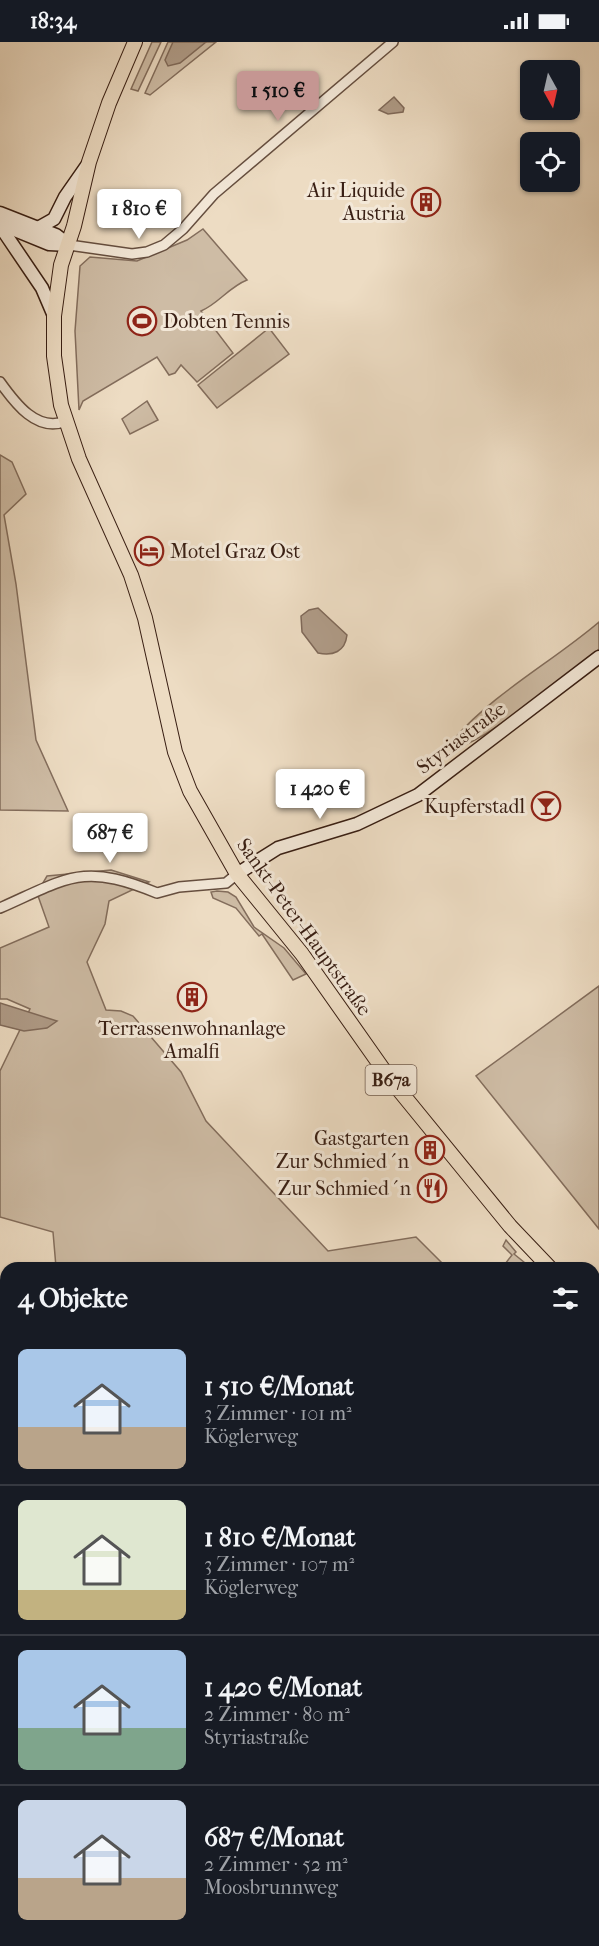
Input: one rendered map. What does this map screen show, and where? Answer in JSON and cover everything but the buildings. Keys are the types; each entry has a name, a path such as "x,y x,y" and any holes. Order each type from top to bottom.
{"main road":[{"name":"B67a","path":"54,316 60,265 69,245 89,162 109,103 135,42"},
{"name":"Sankt-Peter-Hauptstraße","path":"54,316 54,356 66,421 79,459 131,575 144,618 175,752 190,791 237,874 302,954 390,1079 510,1226 544,1262"}],"street":[{"path":"0,213 56,235 69,245 132,254 147,252 164,245 183,229 214,194 393,42"},
{"path":"38,228 54,219 65,197 89,162"},
{"name":"Sankt-Peter-Hauptstraße","path":"0,225 49,244 69,245"},
{"name":"Sankt-Peter-Hauptstraße","path":"0,225 42,288 54,316"},
{"path":"0,382 16,404 31,417 54,424 66,421"},
{"name":"Styriastraße","path":"237,874 278,848 357,824 418,795 599,657"},
{"path":"0,908 64,878 114,878 164,893 179,887 226,883 237,874"}],"shaded area":[{"path":"152,42 161,42 138,91 131,89"},
{"path":"168,42 216,42 150,95 145,93"},
{"path":"173,42 206,42 180,63 168,66 165,60"},
{"path":"394,97 404,108 403,112 388,114 379,110"},
{"name":"Dobten Tennis","path":"203,229 247,280 201,311 233,353 197,382 181,365 175,373 169,375 157,357 83,401 79,410 75,331 80,266 90,257 137,261 187,240"},
{"path":"269,328 289,354 217,408 198,385"},
{"path":"147,401 158,420 130,434 122,419"},
{"path":"0,455 12,462 26,494 4,515 16,584 36,740 68,811 0,810"},
{"path":"318,608 347,635 344,645 337,652 318,653 302,632 301,616 309,610"},
{"path":"599,622 599,649 503,722 465,745 454,747 454,739 487,707"},
{"path":"111,870 149,882 109,901 105,924 87,962 106,1010 121,1011 133,1016 181,1072 206,1121 328,1251 416,1237 441,1262 56,1262 53,1232 0,1217 0,1071 30,1009 7,999 0,999 0,948 49,927 37,893 47,876"},
{"path":"211,892 228,892 236,897 254,927 284,948 306,974 293,980 262,934 259,936 236,908 213,898"},
{"path":"599,986 599,1229 476,1076"},
{"path":"0,1003 57,1021 47,1028 24,1031 0,1025"},
{"path":"506,1240 516,1252 514,1254 524,1262 507,1262 512,1255 503,1246"}],"place":[{"name":"Air Liquide Austria","path":"426,202"},
{"name":"Dobten Tennis","path":"142,321"},
{"name":"Motel Graz Ost","path":"149,551"},
{"name":"Kupferstadl","path":"546,806"},
{"name":"Terrassenwohnanlage Amalfi","path":"192,997"},
{"name":"Gastgarten Zur Schmied´n","path":"430,1150"},
{"name":"Zur Schmied´n","path":"432,1188"}]}
